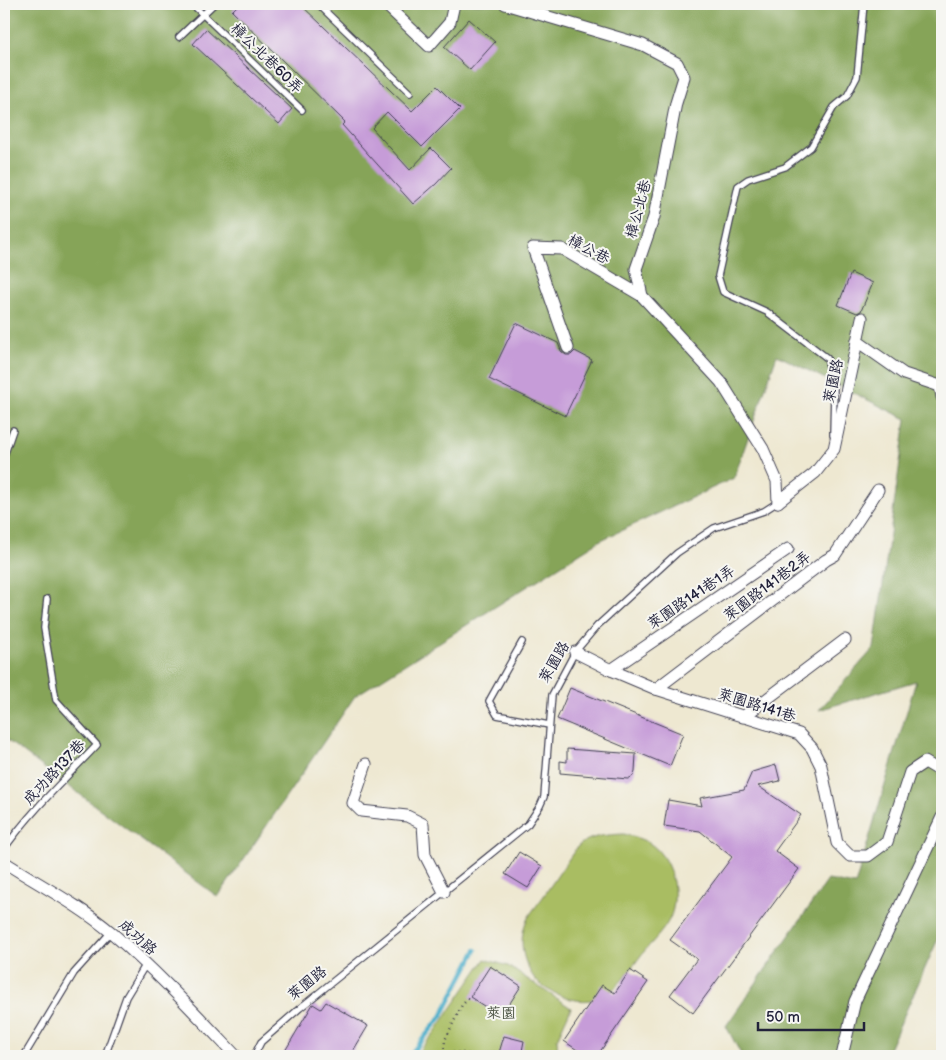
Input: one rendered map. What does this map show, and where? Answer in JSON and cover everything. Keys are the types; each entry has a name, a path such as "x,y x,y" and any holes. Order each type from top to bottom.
{"street":[{"path":"385,4 429,46 450,22 454,4"},
{"name":"樟公北巷","path":"505,4 643,45 677,62 684,77 676,103 654,218 636,269 642,296"},
{"name":"樟公巷","path":"568,348 533,248 562,249 642,296"},
{"path":"642,296 722,382 763,449 777,481 778,502"},
{"name":"萊園路","path":"778,502 815,473 834,449 862,318"},
{"path":"857,341 904,374 940,386 942,397"},
{"name":"萊園路141巷2弄","path":"656,689 834,555 878,490"},
{"name":"萊園路141巷1弄","path":"611,670 788,549"},
{"path":"743,717 845,640"},
{"name":"萊園路141巷","path":"575,652 656,689 799,734 812,748 821,766 837,843 850,856 868,856 887,842 910,772 925,762 942,772"},
{"path":"366,764 353,803 361,811 407,816 423,824 425,855 444,892"},
{"path":"842,1056 855,1001 942,817"},
{"name":"成功路","path":"4,862 84,912 111,932 146,964 236,1056"}],"lane":[{"name":"樟公北巷60弄","path":"192,4 302,110"},
{"path":"179,37 214,4"},
{"path":"318,4 410,93"},
{"path":"834,449 832,423 834,387 826,358 767,312 723,292 718,276 738,186 748,178 785,167 811,147 834,107 847,96 858,77 864,4"},
{"path":"4,456 13,430"},
{"name":"萊園路","path":"254,1056 261,1042 528,824 544,797 552,694 575,652 597,626 676,553 714,528 764,511 778,502"},
{"name":"成功路137巷","path":"4,849 23,823 97,745 56,700 44,628 47,599"},
{"path":"522,642 489,701 497,715 549,725"},
{"path":"24,1056 74,974 111,932"},
{"path":"104,1056 126,997 146,964"}],"path":[{"path":"444,1053 445,1040 462,1004 470,997"},
{"path":"438,1056 444,1053 456,1052 477,1056"}],"green space":[{"path":"4,4 942,4 942,930 886,1056 742,1056 726,1026 828,880 855,885 916,681 819,710 874,648 906,419 777,355 734,478 599,541 355,696 218,897 4,738"},
{"path":"624,834 649,843 665,860 674,889 673,909 670,918 619,984 610,991 601,997 591,1000 564,997 541,985 527,966 522,945 526,922 577,847 593,838"},
{"name":"萊園","path":"485,959 508,966 571,1008 557,1039 558,1056 415,1056 435,1032"}],"building":[{"path":"239,4 300,4 412,111 437,86 460,109 422,147 387,112 372,128 410,170 431,148 451,168 413,204 342,125 345,122 232,11"},
{"path":"469,19 495,42 470,70 444,47"},
{"path":"206,29 292,109 279,124 193,44"},
{"path":"851,273 873,283 861,311 857,313 838,305"},
{"path":"516,323 558,343 561,351 566,355 571,355 575,351 592,360 565,416 489,379"},
{"path":"570,688 683,734 670,766 557,719"},
{"path":"567,749 636,754 635,771 633,776 628,779 560,773 560,761 567,762"},
{"path":"776,765 780,781 758,786 801,815 775,851 799,869 693,1013 670,995 697,959 670,940 732,857 700,831 664,826 668,800 702,806 700,798 744,790 752,772"},
{"path":"519,852 542,866 528,888 505,874"},
{"path":"490,966 521,986 501,1017 470,997"},
{"path":"630,970 648,982 597,1056 586,1056 564,1041 602,985 615,993"},
{"path":"326,1002 368,1026 350,1056 282,1056 313,1004 321,1009"},
{"path":"504,1036 524,1041 521,1056 498,1056"}],"waterway":[{"path":"409,1056 441,1017 476,950"}]}
